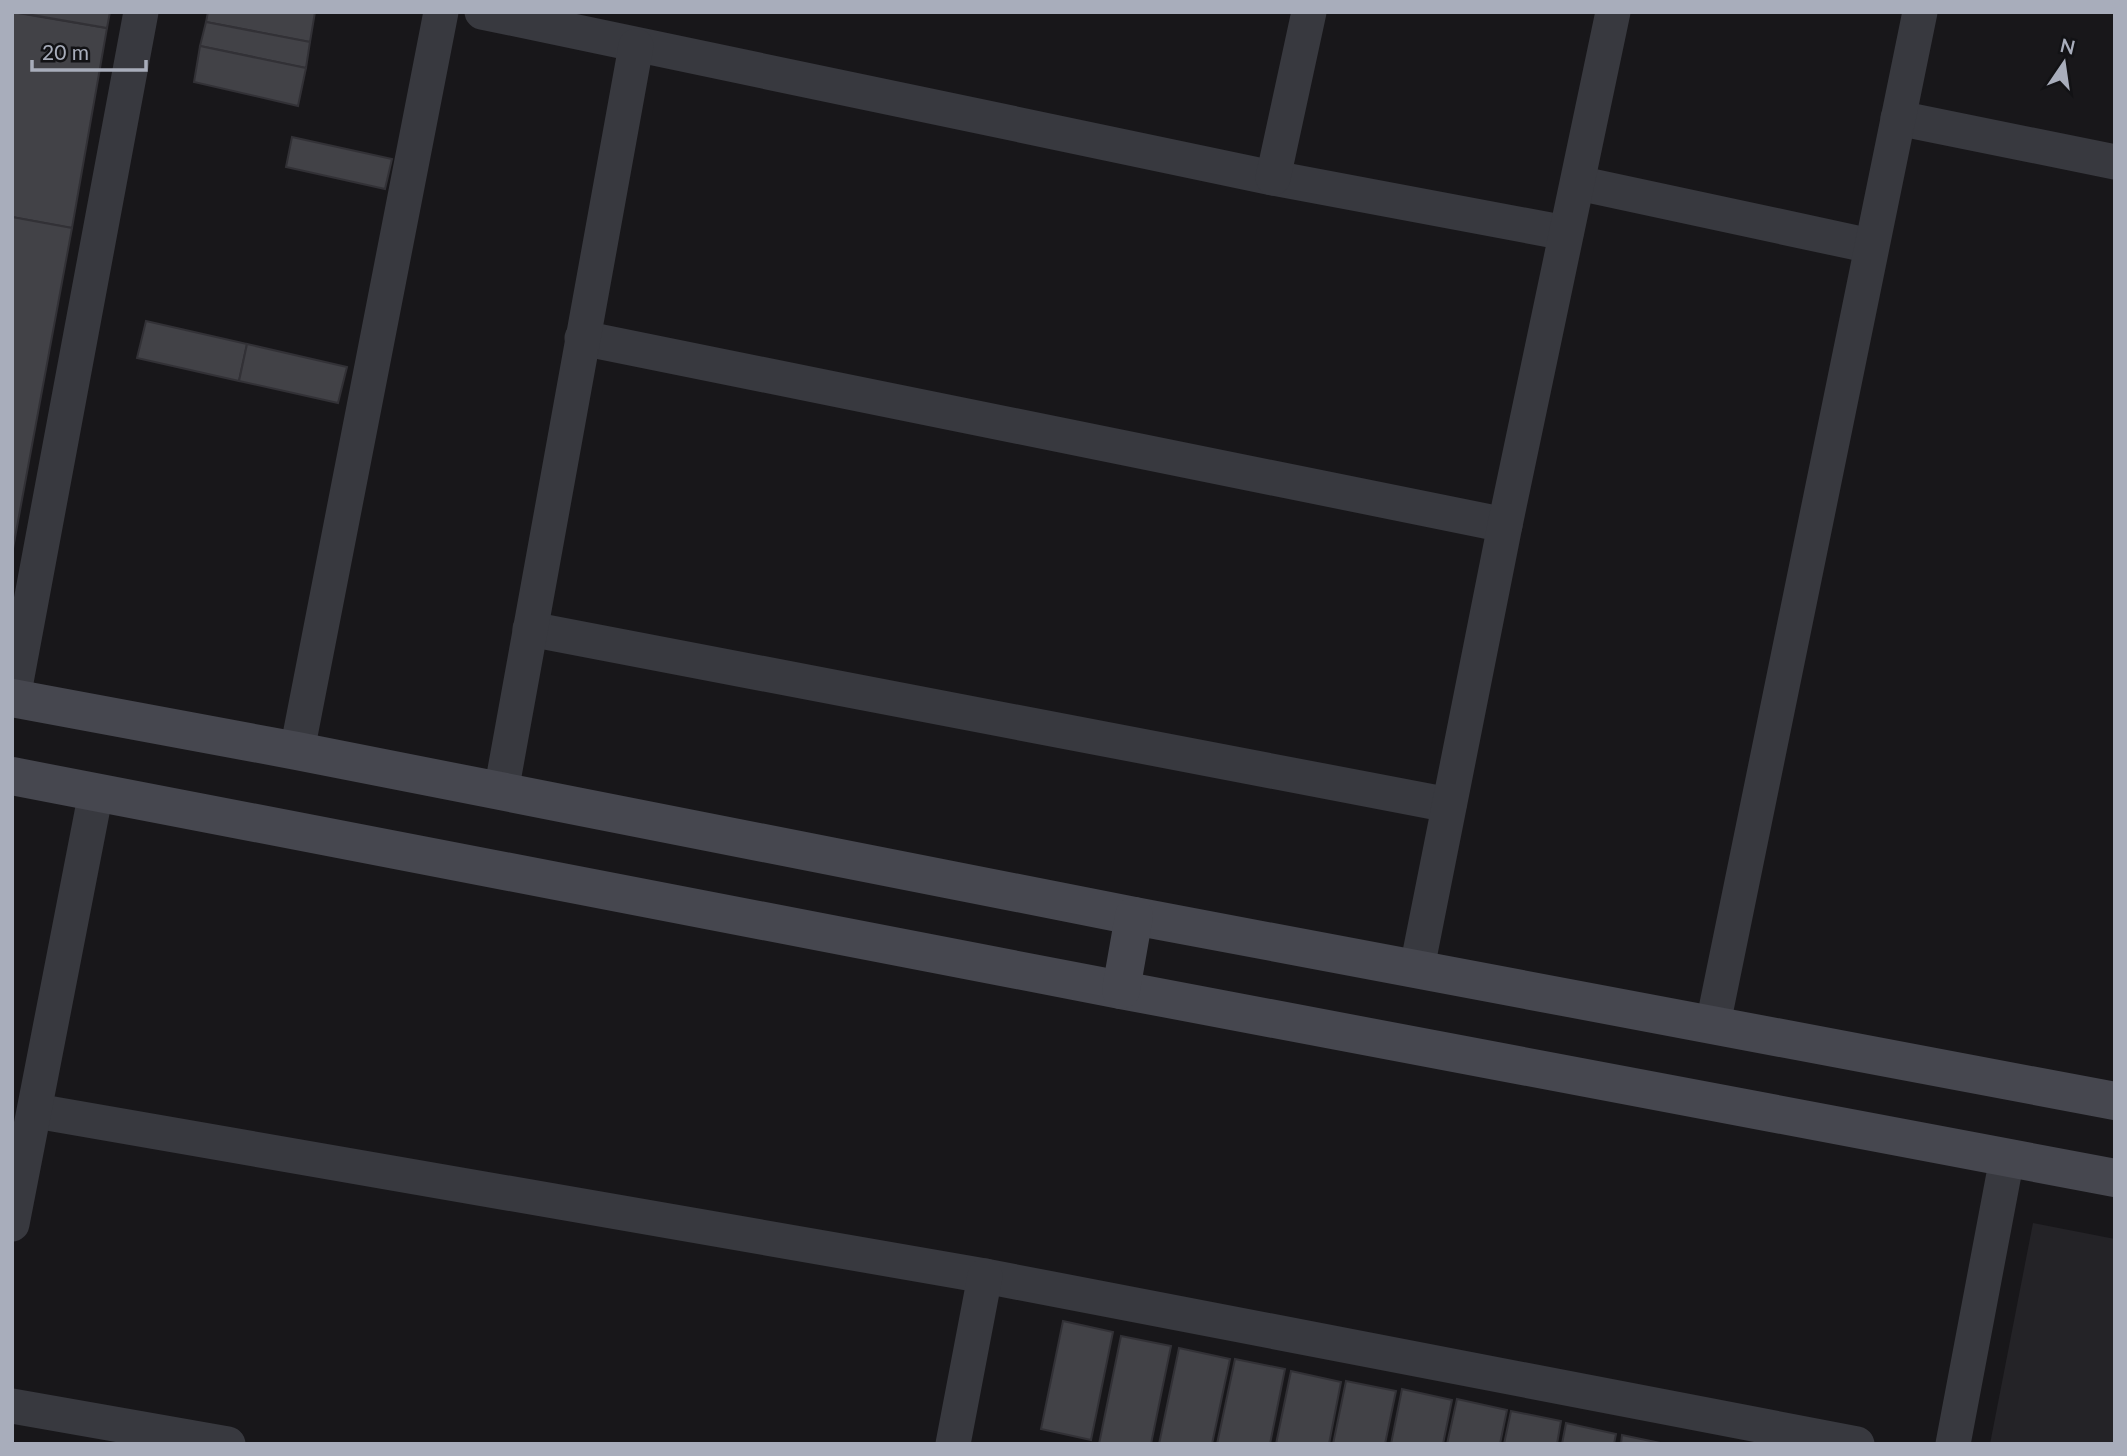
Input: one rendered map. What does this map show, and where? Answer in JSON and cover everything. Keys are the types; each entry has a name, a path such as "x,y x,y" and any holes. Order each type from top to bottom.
{"street":[{"path":"141,12 13,698 297,751 1134,916 2115,1101"},
{"path":"297,751 441,12"},
{"path":"482,12 1273,178 1566,233"},
{"path":"1273,178 1309,12"},
{"path":"1417,968 1505,525 1614,12"},
{"path":"1713,1024 1920,12"},
{"path":"501,793 636,46"},
{"path":"1898,118 2115,162"},
{"path":"1578,183 1871,246"},
{"path":"582,338 1505,525"},
{"path":"530,629 1449,805"},
{"path":"12,776 2115,1178"},
{"path":"12,1224 96,792"},
{"path":"1121,990 1134,916"},
{"path":"36,1111 985,1276 1857,1444"},
{"path":"1953,1444 2007,1158"},
{"path":"953,1444 985,1276"},
{"path":"12,1406 228,1444"}],"shaded area":[{"path":"2033,1223 2115,1239 2115,1444 1990,1444"}],"building":[{"path":"12,12 107,28 72,228 12,217"},
{"path":"15,12 110,12 107,28"},
{"path":"208,12 315,12 310,42 206,22"},
{"path":"206,22 310,42 306,68 200,46"},
{"path":"200,46 306,68 298,106 194,82"},
{"path":"292,137 392,159 385,189 286,167"},
{"path":"12,217 72,228 12,554"},
{"path":"146,321 247,344 239,381 137,358"},
{"path":"247,344 347,367 338,403 239,381"},
{"path":"1063,1321 1113,1332 1091,1440 1041,1429"},
{"path":"1121,1336 1171,1346 1151,1444 1099,1444"},
{"path":"1179,1348 1230,1359 1212,1444 1159,1444"},
{"path":"1235,1359 1285,1369 1270,1444 1217,1444"},
{"path":"1291,1371 1341,1382 1329,1444 1276,1444"},
{"path":"1346,1381 1396,1391 1385,1444 1333,1444"},
{"path":"1402,1389 1452,1400 1443,1444 1391,1444"},
{"path":"1457,1399 1507,1410 1500,1444 1447,1444"},
{"path":"1511,1411 1561,1421 1557,1444 1504,1444"},
{"path":"1566,1423 1616,1434 1614,1444 1562,1444"},
{"path":"1622,1435 1665,1444 1621,1444"}]}
